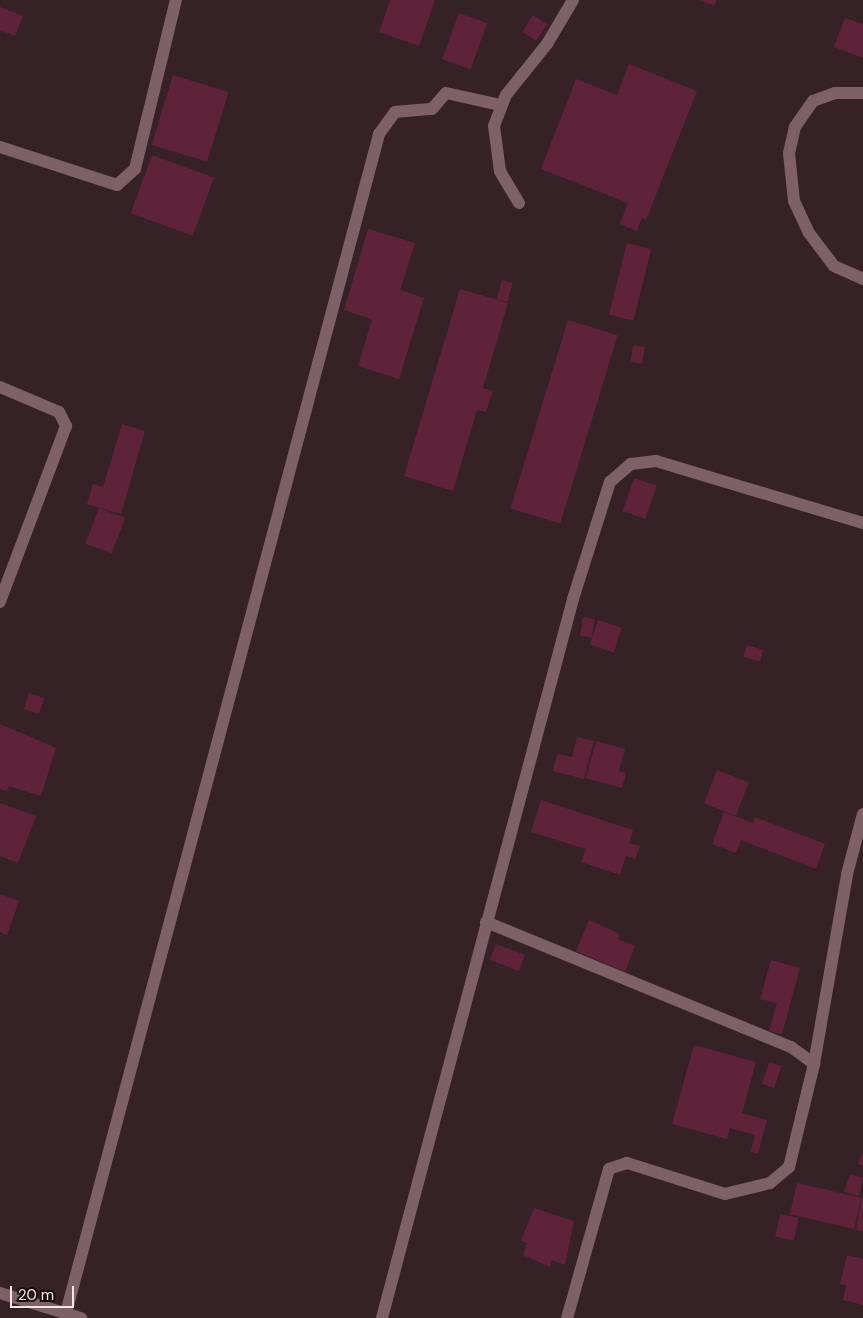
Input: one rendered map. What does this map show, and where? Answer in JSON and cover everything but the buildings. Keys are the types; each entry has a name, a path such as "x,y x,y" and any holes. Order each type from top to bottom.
{"street":[{"path":"0,147 117,185 135,169 176,0"},
{"path":"519,203 498,163 494,126 500,105 547,44 572,0"},
{"path":"66,1313 379,134 395,112 432,109 446,93 500,105"},
{"path":"863,93 835,93 813,101 795,127 789,154 794,201 808,233 834,266 863,279"},
{"path":"0,387 59,412 66,426 0,602"},
{"path":"382,1318 573,599 610,482 631,464 656,461 863,523"},
{"path":"567,1318 609,1169 627,1163 725,1194 770,1182 789,1167 814,1064 847,874 863,814"},
{"path":"486,922 791,1047 814,1064"},
{"path":"0,1294 82,1318"}]}
